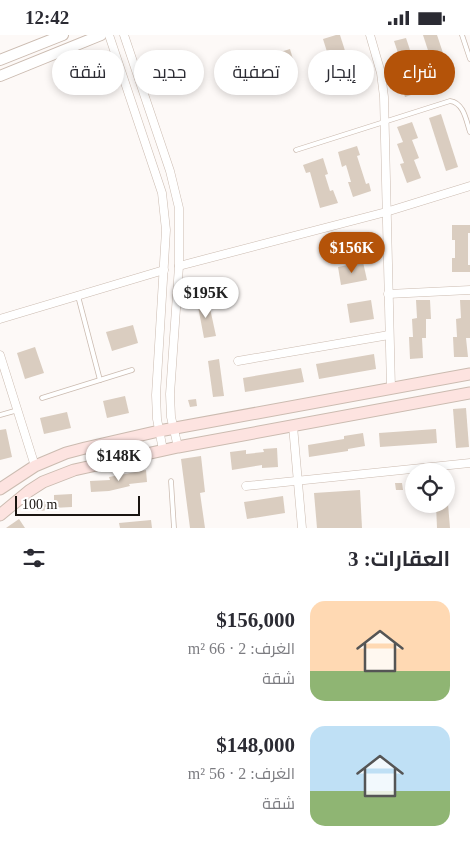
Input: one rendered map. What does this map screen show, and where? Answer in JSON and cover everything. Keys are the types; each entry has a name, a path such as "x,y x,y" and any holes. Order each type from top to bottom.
{"main road":[{"path":"0,489 35,466 66,453 159,431 470,374"},
{"path":"0,515 29,491 58,475 90,465 470,393"}],"street":[{"path":"0,60 63,35"},
{"path":"0,77 101,35"},
{"path":"109,35 162,193 166,230 156,395 159,431 164,450"},
{"path":"124,35 176,189 180,209 170,394 173,429 178,447"},
{"path":"370,35 383,85 391,389"},
{"path":"178,266 386,212 470,186"},
{"path":"0,319 164,270"},
{"path":"388,294 470,290"},
{"path":"238,361 389,335"},
{"path":"0,355 35,466"},
{"path":"293,426 302,528"},
{"path":"246,486 470,463"}],"lane":[{"path":"462,35 470,59"},
{"path":"296,150 450,101 459,104 462,108 470,132"},
{"path":"78,296 100,380"},
{"path":"42,398 132,370"},
{"path":"0,415 18,410"},
{"path":"171,481 174,528"}],"building":[{"path":"340,35 345,50 326,50 323,39"},
{"path":"423,35 437,35 442,50 428,50"},
{"path":"406,38 410,50 397,50 394,41"},
{"path":"441,114 458,167 446,171 429,118"},
{"path":"412,122 418,138 412,140 419,158 414,160 421,178 407,183 400,164 404,163 397,144 403,142 397,127"},
{"path":"357,146 360,155 357,156 366,184 369,183 371,191 353,197 348,182 351,182 346,165 342,167 338,152"},
{"path":"323,158 328,174 325,175 330,191 333,190 338,203 320,208 310,172 306,173 303,165"},
{"path":"452,225 470,225 470,233 468,233 468,265 470,265 470,272 452,272 452,258 455,258 455,240 452,240"},
{"path":"363,262 367,280 341,285 338,267"},
{"path":"208,299 216,336 204,338 197,301"},
{"path":"371,300 374,319 350,323 347,304"},
{"path":"416,300 430,300 431,319 426,319 426,338 422,338 423,358 410,359 409,337 413,337 412,319 417,318"},
{"path":"460,300 470,300 470,338 466,338 468,357 454,357 453,337 457,337 456,319 461,318"},
{"path":"133,325 138,343 112,351 106,332"},
{"path":"35,347 44,373 25,379 17,353"},
{"path":"374,354 376,369 319,379 316,364"},
{"path":"219,359 224,396 213,397 208,361"},
{"path":"301,368 304,382 245,392 243,378"},
{"path":"125,396 129,413 107,418 103,401"},
{"path":"196,399 197,406 190,407 188,400"},
{"path":"466,408 469,447 456,448 453,409"},
{"path":"67,412 71,428 44,434 40,418"},
{"path":"6,429 12,457 0,460 0,430"},
{"path":"436,429 437,443 380,447 379,433"},
{"path":"363,433 365,446 348,449 348,451 309,457 308,445 344,439 344,436"},
{"path":"277,448 278,467 262,468 262,465 232,470 230,452 246,450 246,454 264,452 263,449"},
{"path":"201,456 205,492 200,493 205,528 190,528 181,459"},
{"path":"146,470 147,482 129,484 130,486 109,491 91,492 90,481 110,480 109,477"},
{"path":"395,483 402,483 403,490 396,490"},
{"path":"360,490 362,528 317,528 314,493"},
{"path":"72,494 72,507 37,511 36,502 54,501 54,495"},
{"path":"283,496 285,513 247,519 244,502"},
{"path":"436,513 449,513 450,528 437,528"},
{"path":"19,519 25,528 6,528"},
{"path":"151,520 152,528 120,528 119,523"}]}
